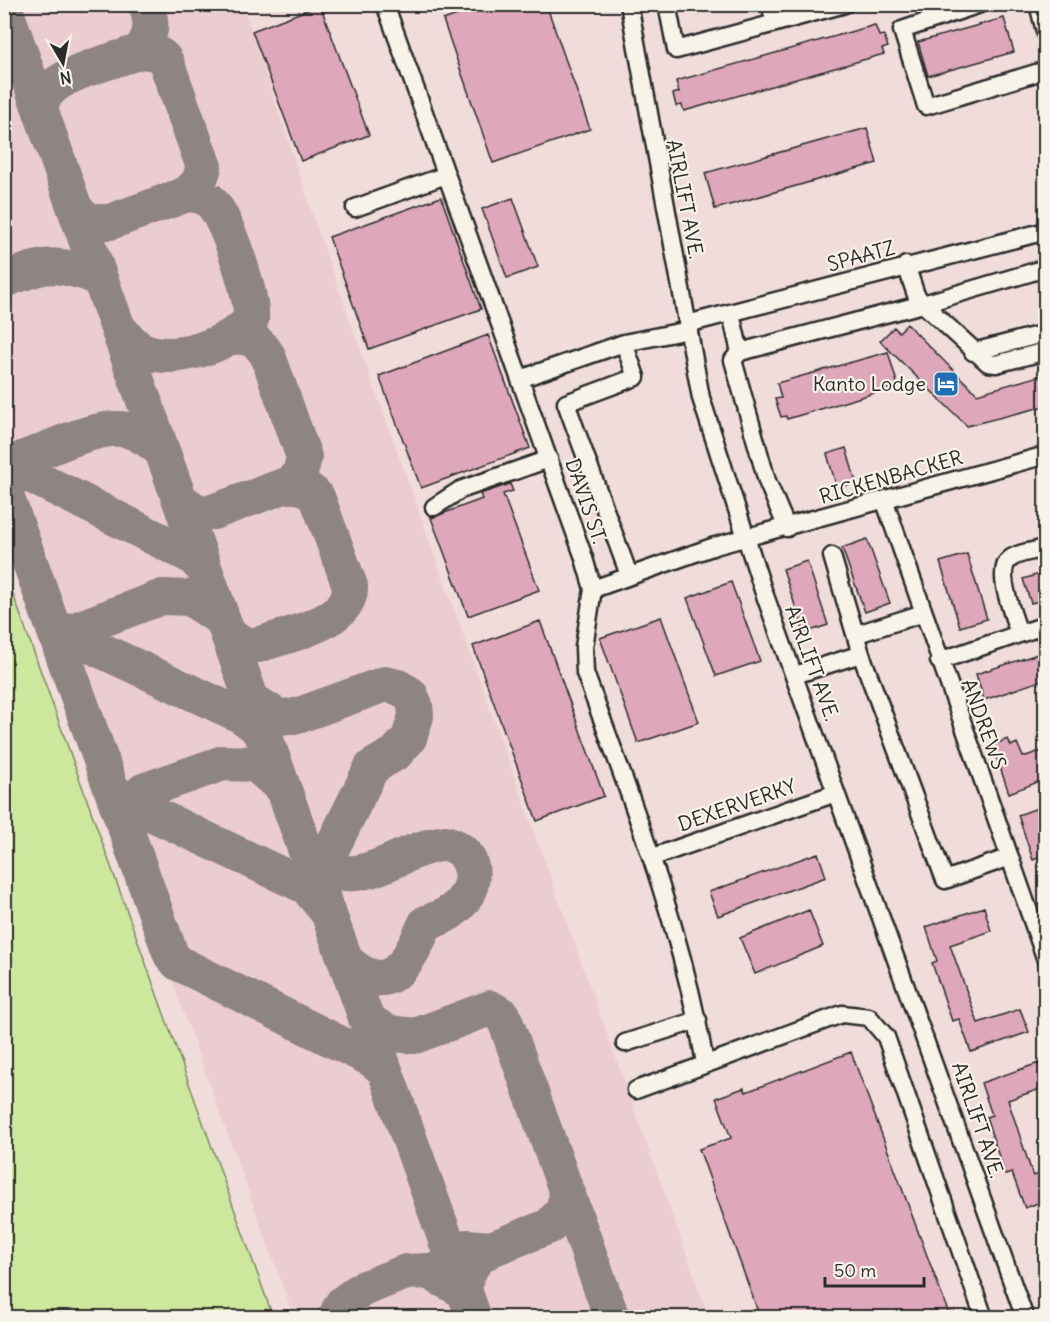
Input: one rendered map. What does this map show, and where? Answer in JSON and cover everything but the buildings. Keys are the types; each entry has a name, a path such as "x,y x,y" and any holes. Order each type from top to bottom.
{"street":[{"name":"DAVIS ST.","path":"385,4 549,459 593,589 584,646 585,673 653,857 698,1020 705,1062"},
{"name":"AIRLIFT AVE.","path":"628,4 701,398 836,793 1025,1317"},
{"path":"667,4 676,50 845,4"},
{"path":"770,4 776,23"},
{"path":"980,4 902,30 926,106 1046,70"},
{"path":"1038,4 1046,35"},
{"path":"355,208 446,175"},
{"name":"SPAATZ","path":"519,380 624,343 906,265 1046,231"},
{"path":"906,265 916,295 923,304 973,352 988,363 996,364 1046,351"},
{"path":"787,528 767,481 733,360 741,352 923,304 1046,268"},
{"path":"731,314 741,352"},
{"path":"973,352 1046,333"},
{"path":"624,343 636,377 566,403 629,575"},
{"name":"RICKENBACKER","path":"593,589 629,575 747,538 885,502 1046,455"},
{"path":"434,507 460,490 549,459"},
{"name":"ANDREWS","path":"885,502 939,661 1010,857 1039,920 1046,960"},
{"path":"1019,634 1002,574 1004,564 1012,557 1046,548"},
{"path":"832,556 861,654 945,880 1010,857"},
{"path":"856,634 924,613"},
{"path":"939,661 1046,626"},
{"path":"795,675 861,654"},
{"name":"DEXERVERKY","path":"653,857 836,793"},
{"path":"636,1090 705,1062 842,1014 870,1017 886,1037 984,1317"},
{"path":"625,1043 698,1020"}],"shaded area":[{"path":"5,4 243,5 321,240 709,1317 294,1317 5,521"}],"green space":[{"path":"5,572 273,1317 5,1317"}],"taxiway":[{"path":"41,108 45,96 53,86 66,78 140,51 147,40 150,29 150,17 146,4"},
{"path":"4,6 474,1318"},
{"path":"74,206 82,217 94,222 110,222 187,194 199,182 204,167 166,62 158,54 140,51"},
{"path":"118,328 142,350 169,355 200,350 215,344 229,337 251,320 244,276 231,239 216,208 209,200 201,196 187,194"},
{"path":"4,280 51,266 89,274 96,277 102,284"},
{"path":"180,500 199,513 213,512 289,484 300,474 304,457 268,356 253,340 231,337"},
{"path":"9,484 11,472 20,460 91,433 119,429 131,431 147,439 162,451"},
{"path":"4,462 193,557 204,569"},
{"path":"228,635 247,645 258,645 315,626 329,618 348,599 350,586 317,497 303,487 285,486"},
{"path":"4,490 171,955 178,963 371,1059 384,1069"},
{"path":"67,652 68,645 77,629 162,597 190,598 223,620"},
{"path":"52,623 68,635 242,716 255,726 266,740"},
{"path":"255,702 277,716 294,717 385,684 398,687 410,694 415,705 416,716 409,738 396,753 372,767 323,866 320,889"},
{"path":"126,821 133,804 143,791 223,763 255,764 283,788"},
{"path":"111,788 123,800 307,887 325,909"},
{"path":"308,858 327,869 344,873 360,872 377,868 426,847 445,843 457,847 470,863 471,884 461,903 446,915 426,923 405,963 396,972 386,977 375,977 361,972 345,960"},
{"path":"366,1019 388,1033 415,1036 490,1008 503,1015 612,1318"},
{"path":"467,1247 491,1249 550,1226 563,1210 568,1193"},
{"path":"335,1318 342,1304 362,1289 406,1272 428,1271 464,1291 472,1266 479,1257 491,1249"}],"place":[{"name":"Kanto Lodge","path":"946,384"}]}
